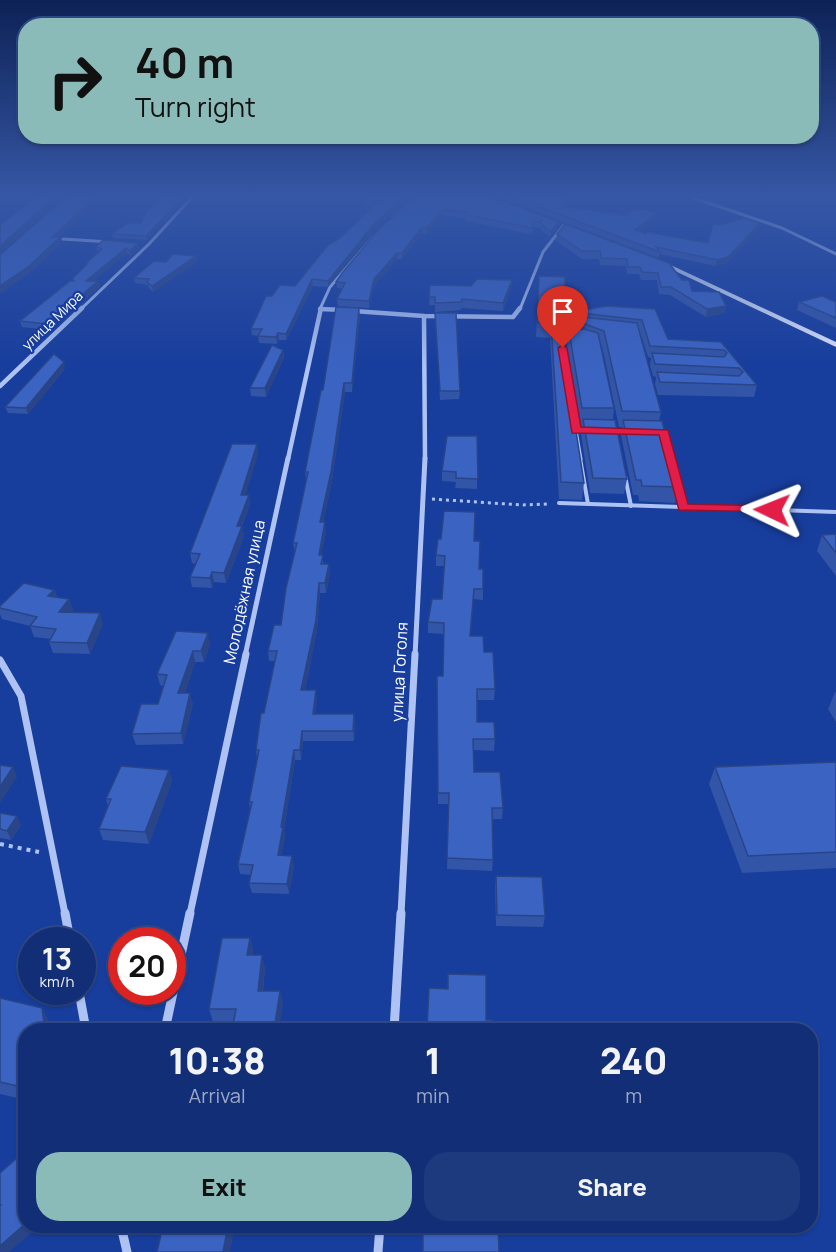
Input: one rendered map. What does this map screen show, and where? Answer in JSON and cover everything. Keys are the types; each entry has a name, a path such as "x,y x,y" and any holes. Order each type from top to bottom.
{"main road":[{"path":"646,257 836,345"}],"street":[{"name":"улица Мира","path":"0,386 140,252"},
{"name":"Молодёжная улица","path":"167,1023 320,309 330,287 360,252"},
{"path":"320,309 503,319 518,313 543,252"},
{"name":"улица Гоголя","path":"394,1023 403,901 428,381 424,316"},
{"path":"0,660 21,696 68,927"},
{"path":"81,1005 85,1023"},
{"path":"123,1233 127,1252"},
{"path":"378,1252 379,1233"}],"lane":[{"path":"574,419 588,504"},
{"path":"576,430 586,431"},
{"path":"625,474 631,506"},
{"path":"675,475 683,507"},
{"path":"559,503 836,512"}],"path":[{"path":"423,498 522,505 559,503"},
{"path":"0,844 55,856"}],"building":[{"path":"3,252 44,252 29,266 0,286 0,255"},
{"path":"98,252 121,252 86,281 98,281 47,324 20,321 70,281 74,281 72,279 87,264 85,264"},
{"path":"322,252 351,252 328,281 312,279 286,334 278,333 276,337 258,336 262,329 251,329 266,296 272,296 280,285 295,286"},
{"path":"359,252 402,252 397,253 374,279 369,301 337,299 345,283 336,282"},
{"path":"600,252 641,252 669,263 682,280 689,280 692,291 719,292 726,306 707,309 671,287 661,287 658,273 642,272 640,267 628,267 627,259 601,258"},
{"path":"681,252 732,252 728,257 717,260"},
{"path":"173,254 196,256 152,286 147,282 149,279 134,278 154,261 166,262"},
{"path":"539,276 565,277 565,308 547,306 545,309 547,313 637,323 661,412 622,411 604,331 585,324 564,326 561,334 584,483 561,482 551,323 537,322"},
{"path":"477,279 512,280 503,303 462,299 461,302 435,303 435,297 429,297 430,285 471,286"},
{"path":"822,296 836,302 836,318 799,302"},
{"path":"607,306 655,309 668,339 721,342 757,385 660,382 657,372 739,376 743,372 739,368 655,364 652,353 724,357 727,353 724,350 650,346 642,320 572,312"},
{"path":"336,307 359,308 352,383 344,383 331,472 320,522 325,522 319,555 323,555 321,564 329,564 325,583 319,583 316,620 301,690 316,690 313,714 354,714 353,731 302,731 300,750 294,750 278,855 292,856 287,884 249,883 253,865 238,864 252,802 249,802 259,750 256,750 261,713 264,713 277,651 268,651 274,625 281,625 286,588 297,543 293,543 308,472 305,472 321,390 323,390"},
{"path":"435,313 456,313 460,391 440,391"},
{"path":"584,329 598,333 614,408 582,408 569,331"},
{"path":"272,345 283,350 265,388 250,388"},
{"path":"54,354 64,362 26,408 5,407"},
{"path":"583,419 615,420 627,479 593,478"},
{"path":"623,420 662,421 679,487 642,486 641,480 636,480"},
{"path":"447,436 477,436 478,479 456,478 456,472 442,471"},
{"path":"232,444 257,444 241,495 249,495 237,526 242,526 224,573 212,572 210,578 190,577 200,554 190,553"},
{"path":"444,511 475,512 474,541 480,541 479,569 483,569 483,589 474,589 470,636 483,636 484,652 493,652 495,689 477,689 477,722 494,722 495,739 473,739 474,772 500,772 503,808 492,808 493,860 447,858 449,793 438,793 437,676 443,676 444,623 428,622 432,599 442,599 445,556 436,555 438,539 441,539"},
{"path":"836,534 836,553 822,535"},
{"path":"24,583 54,590 48,596 69,599 59,612 100,613 87,643 49,642 56,629 30,626 37,617 0,608"},
{"path":"176,631 208,633 201,651 193,651 178,693 190,693 181,733 132,734 141,704 158,704 167,675 157,674"},
{"path":"836,762 836,852 748,856 715,767"},
{"path":"0,765 13,767 0,787"},
{"path":"121,766 169,770 145,832 99,829 111,799 106,799"},
{"path":"0,813 17,816 7,831 0,829"},
{"path":"496,876 542,877 545,916 497,915"},
{"path":"222,938 250,938 247,955 262,955 258,991 280,991 275,1023 233,1023 236,1009 209,1009"},
{"path":"448,974 486,975 486,1020 492,1020 492,1023 427,1023 429,988 448,989"},
{"path":"0,998 18,1002 18,1005 42,1008 44,1023 18,1023 18,1086 0,1082"},
{"path":"18,1157 18,1230 0,1246 1,1205 0,1173"},
{"path":"161,1233 227,1233 223,1252 157,1252"},
{"path":"423,1233 498,1233 499,1252 423,1252"}],"route":[{"path":"563,348 576,430 664,432 683,507 772,510"}]}
